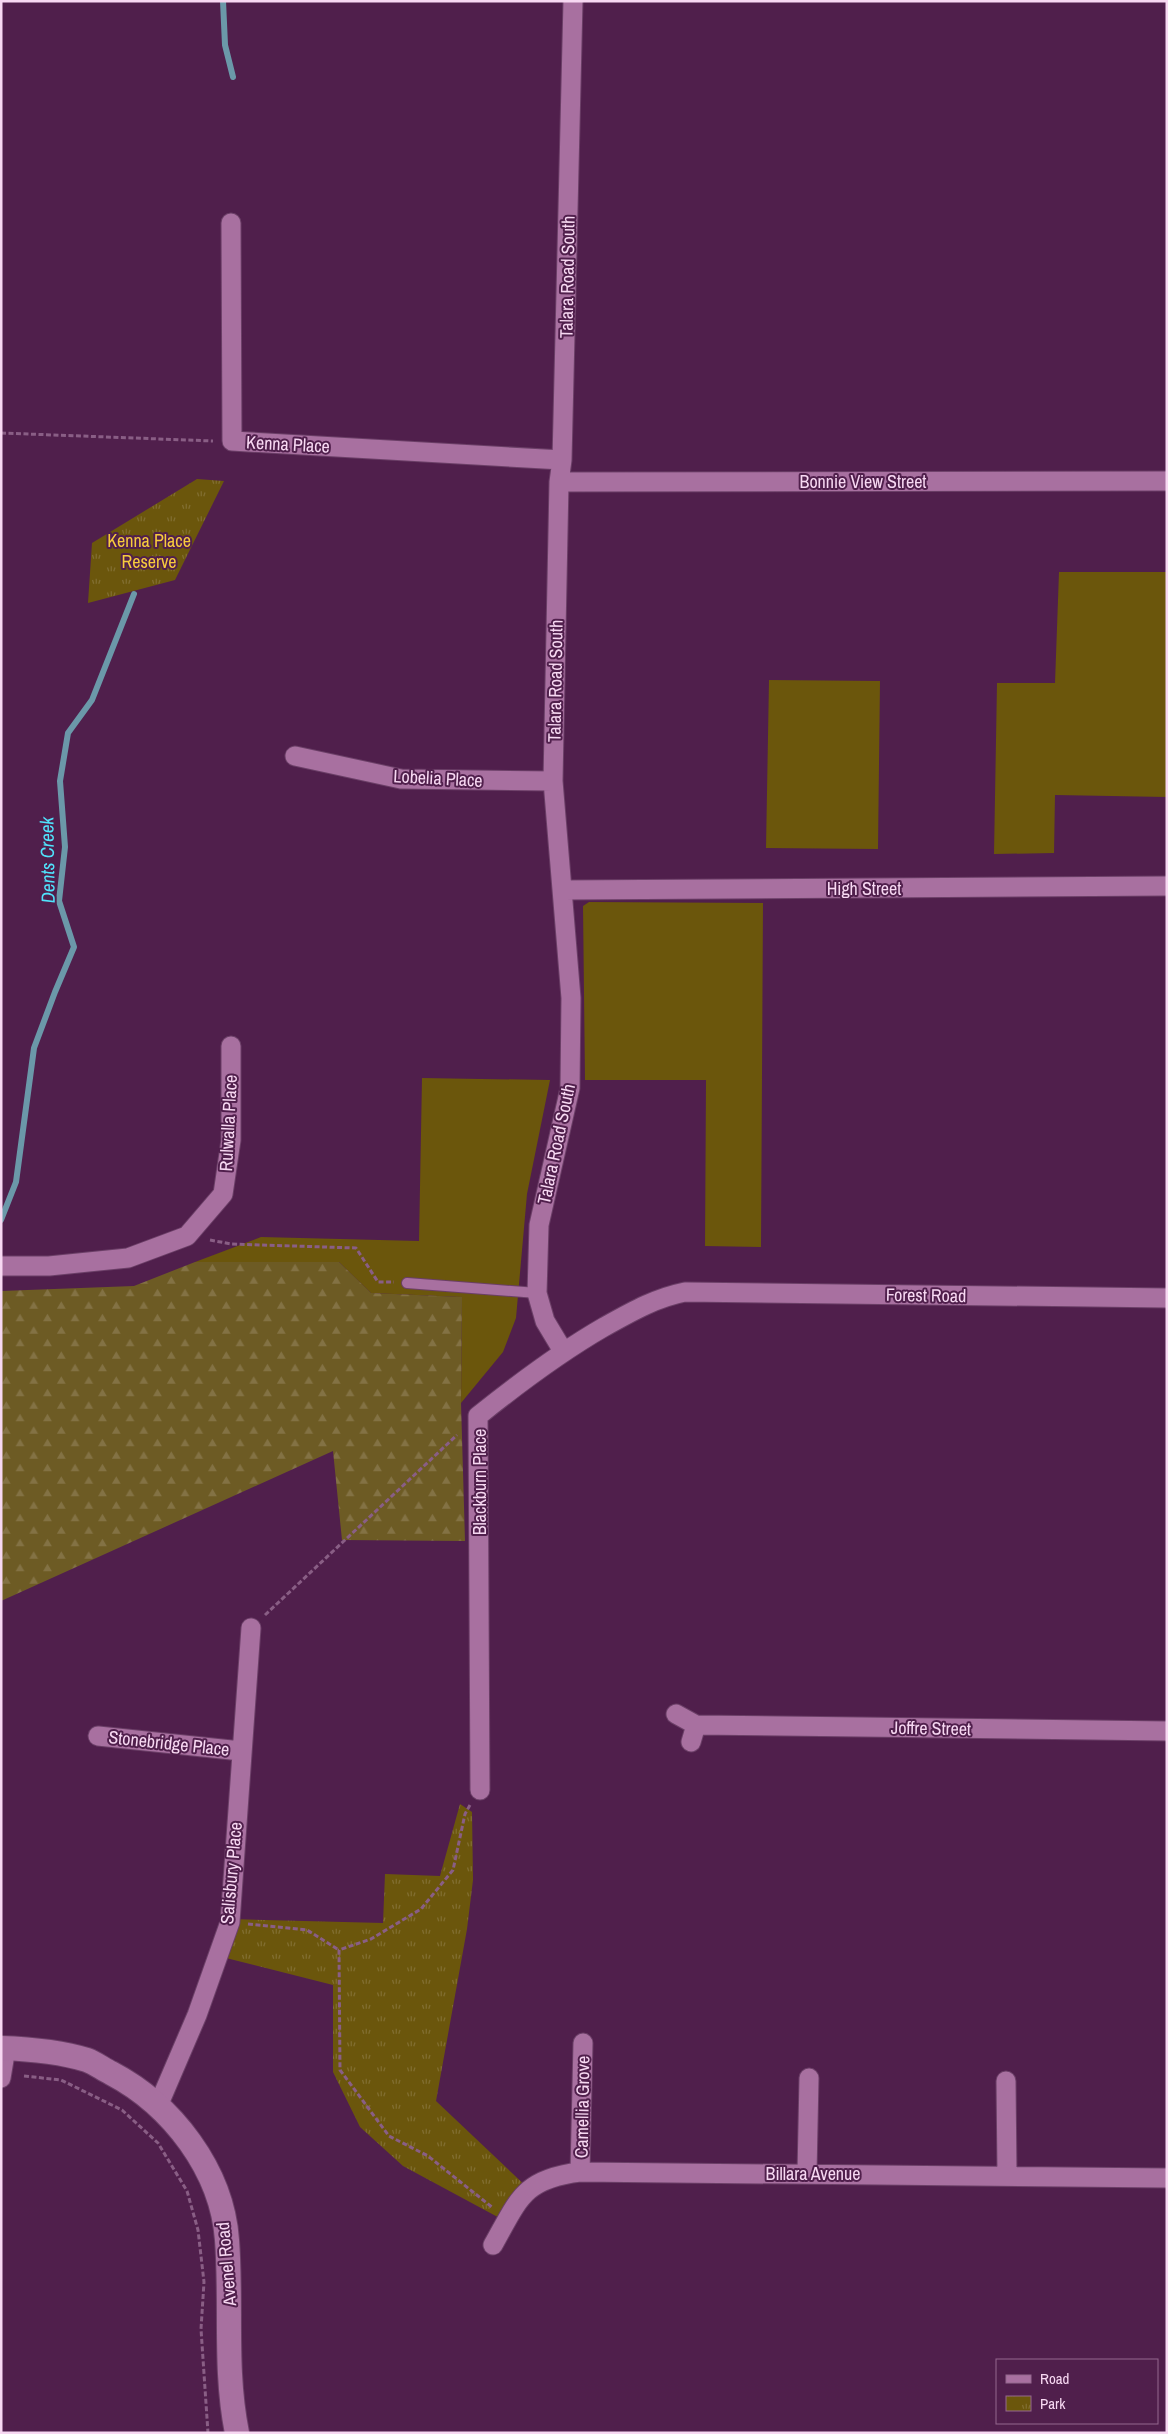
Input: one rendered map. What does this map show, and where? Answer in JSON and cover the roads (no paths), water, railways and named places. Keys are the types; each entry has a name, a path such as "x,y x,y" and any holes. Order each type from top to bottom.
{"street":[{"name":"Talara Road South","path":"563,1351 545,1321 537,1293 539,1225 570,1088 571,998 553,781 559,482 562,460 573,1"},
{"name":"Kenna Place","path":"231,223 232,441 562,460"},
{"name":"Bonnie View Street","path":"559,482 1167,481"},
{"name":"Lobelia Place","path":"295,756 401,779 553,781"},
{"name":"High Street","path":"562,890 1167,886"},
{"name":"Rulwalla Place","path":"1,1266 50,1266 128,1258 187,1236 223,1194 231,1140 231,1046"},
{"name":"Forest Road","path":"685,1292 1167,1298"},
{"name":"Blackburn Place","path":"480,1790 478,1416 522,1380 563,1351 638,1307 668,1295 685,1292"},
{"name":"Salisbury Place","path":"158,2106 197,2016 230,1922 251,1628"},
{"name":"Joffre Street","path":"676,1714 694,1733 1167,1731"},
{"name":"Stonebridge Place","path":"98,1736 241,1751"},
{"name":"Camellia Grove","path":"580,2172 583,2043"},
{"name":"Avenel Road","path":"3,2048 52,2053 88,2060 132,2084 180,2128 197,2154 212,2179 223,2215 227,2240 230,2384 237,2433"},
{"path":"1,2078 3,2048"},
{"path":"807,2173 809,2078"},
{"path":"1006,2081 1007,2174"},
{"name":"Billara Avenue","path":"493,2245 520,2199 538,2182 565,2174 580,2172 1007,2174 1167,2178"}],"lane":[{"path":"407,1283 537,1293"}],"waterway":[{"path":"223,1 225,45 233,77"},
{"name":"Dents Creek","path":"1,1220 16,1182 34,1048 74,947 59,901 65,847 60,781 68,733 92,700 134,594"}],"park label":[{"name":"Kenna Place Reserve","path":"149,550"}]}
